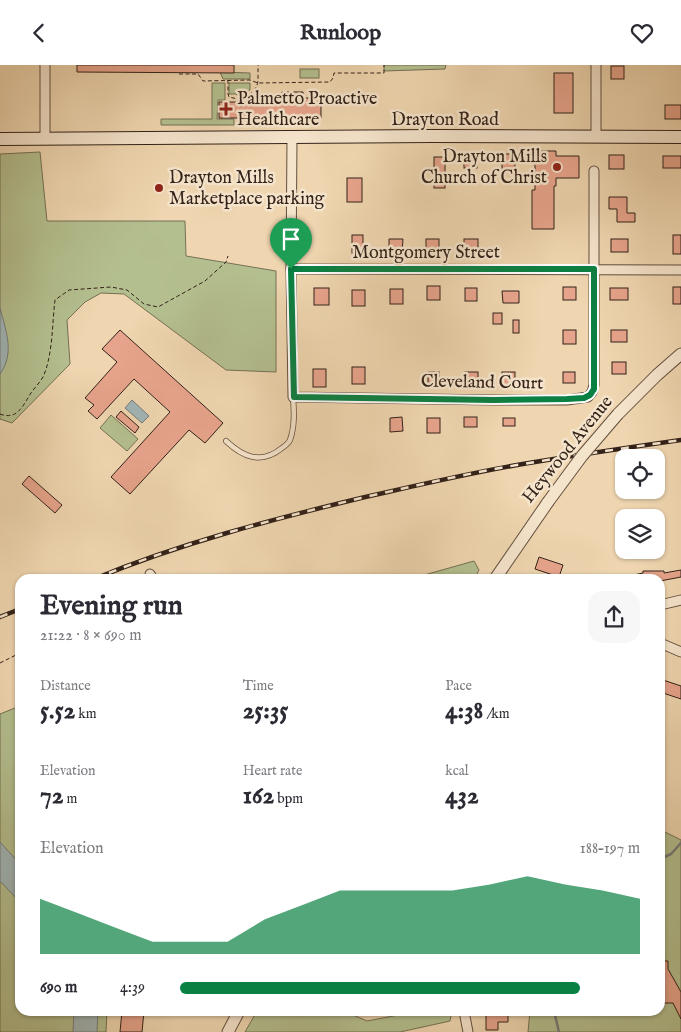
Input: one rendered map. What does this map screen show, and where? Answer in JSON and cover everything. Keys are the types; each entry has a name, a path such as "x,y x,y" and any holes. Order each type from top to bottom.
{"main road":[{"name":"Drayton Road","path":"0,139 681,137"}],"street":[{"path":"45,65 45,139"},
{"path":"596,65 596,137"},
{"path":"292,138 291,269 294,397"},
{"path":"594,171 594,269"},
{"name":"Montgomery Street","path":"291,269 681,270"},
{"name":"Cleveland Court","path":"294,397 494,400 581,399 590,395 594,385 594,269"},
{"name":"Heywood Avenue","path":"501,574 548,502 582,455 650,381 681,355"},
{"path":"665,604 681,600"},
{"path":"665,645 681,652"},
{"path":"228,1032 236,1016"},
{"path":"465,1016 468,1032"}],"lane":[{"path":"226,441 239,453 257,458 274,455 289,443 294,424 294,397"}],"path":[{"path":"241,107 242,100 256,90 258,65"},
{"path":"179,74 198,74 203,81 250,80 258,83 330,82 334,73 384,73 384,65"},
{"path":"228,80 229,97 242,100"},
{"path":"241,113 241,128"},
{"path":"0,414 5,416 15,415 24,406 30,394 43,377 51,346 55,300 69,290 111,287 127,289 144,304 158,307 205,281 226,262 228,256"},
{"path":"0,663 15,656"}],"green space":[{"path":"384,65 446,65 445,69 384,71"},
{"path":"300,69 319,69 319,78 300,78"},
{"path":"220,72 250,73 250,79 223,79"},
{"path":"212,83 225,83 225,100 218,100 217,119 234,119 234,125 161,125 161,119 212,119"},
{"path":"229,83 250,83 250,90 239,97 236,94 229,94"},
{"path":"248,118 269,118 269,126 248,126"},
{"path":"40,152 47,221 185,221 186,256 276,271 276,372 226,370 124,294 101,293 85,302 67,320 70,364 12,423 0,419 0,154"},
{"path":"111,415 138,439 127,451 100,428"},
{"path":"474,561 479,570 477,574 428,574"},
{"path":"15,708 15,1016 107,1016 106,1032 0,1032 0,714"},
{"path":"665,832 681,840 681,1032 528,1032 530,1016 665,1016"},
{"path":"254,1016 356,1016 367,1021 393,1016 451,1016 450,1021 400,1032 245,1032"}],"shaded area":[{"path":"0,308 7,333 8,350 5,366 0,374"},
{"path":"132,400 149,416 142,423 125,408"},
{"path":"0,842 15,858 15,897 0,881"},
{"path":"74,1016 98,1016 97,1032 73,1032"}],"building":[{"path":"77,65 234,65 234,73 77,72"},
{"path":"611,66 624,66 624,79 611,79"},
{"path":"554,73 573,73 573,113 554,113"},
{"path":"282,92 303,92 303,98 321,98 321,118 313,118 313,124 282,124 282,118 219,118 219,102 263,102 263,97 282,97"},
{"path":"665,105 681,105 681,119 665,119"},
{"path":"535,151 556,151 556,156 579,156 579,178 556,178 556,186 554,186 554,229 532,229"},
{"path":"464,154 477,154 477,168 464,168"},
{"path":"502,154 515,154 515,170 502,170"},
{"path":"609,155 624,155 624,169 609,169"},
{"path":"663,156 681,156 681,168 663,168"},
{"path":"434,157 445,157 445,188 434,188"},
{"path":"347,178 362,178 362,202 347,202"},
{"path":"609,197 627,197 627,213 635,213 635,222 617,222 617,209 609,209"},
{"path":"352,235 363,235 363,253 352,253"},
{"path":"673,235 681,235 681,254 673,254"},
{"path":"389,239 403,239 402,254 389,253"},
{"path":"426,239 439,239 439,253 426,253"},
{"path":"464,239 478,239 478,253 464,253"},
{"path":"611,239 628,239 628,252 611,252"},
{"path":"427,286 440,286 440,300 427,300"},
{"path":"563,287 576,287 576,300 563,300"},
{"path":"673,287 681,287 681,304 673,304"},
{"path":"314,288 329,288 329,305 314,305"},
{"path":"465,288 477,288 477,301 465,301"},
{"path":"610,288 628,288 628,300 610,300"},
{"path":"390,289 403,289 403,304 390,304"},
{"path":"352,290 365,290 365,306 352,306"},
{"path":"502,291 519,291 519,303 503,303"},
{"path":"493,313 502,313 502,324 493,324"},
{"path":"513,320 519,320 519,333 513,333"},
{"path":"120,330 223,423 205,443 189,430 130,494 111,477 170,412 134,379 97,419 88,411 94,405 85,398 117,362 102,349"},
{"path":"563,330 576,330 576,344 563,344"},
{"path":"611,330 627,330 627,342 611,342"},
{"path":"612,362 626,362 626,374 612,374"},
{"path":"352,367 365,367 365,384 352,384"},
{"path":"313,369 326,369 326,387 313,387"},
{"path":"428,372 439,372 439,384 428,384"},
{"path":"465,372 478,372 478,386 465,386"},
{"path":"502,372 515,372 515,385 502,385"},
{"path":"563,372 575,372 575,383 563,383"},
{"path":"121,411 139,427 135,433 116,417"},
{"path":"402,417 403,431 390,432 390,418"},
{"path":"464,417 477,417 477,427 464,427"},
{"path":"427,418 440,418 440,433 427,433"},
{"path":"503,418 515,418 515,426 503,426"},
{"path":"29,476 62,505 55,513 22,484"},
{"path":"539,557 563,565 560,574 550,574 535,569"},
{"path":"681,570 681,577 665,580 665,574 638,574 643,573 643,571 664,571 664,573"},
{"path":"665,681 681,686 681,699 665,694"},
{"path":"665,961 668,961 668,969 681,992 681,1019 673,1003 665,1003"},
{"path":"122,1016 144,1016 142,1032 120,1032"},
{"path":"486,1016 508,1016 508,1022 498,1022 498,1030 486,1030"}],"waterway":[{"path":"665,857 671,854 681,843"},
{"path":"555,1016 559,1032"}],"railway":[{"path":"107,574 160,554 226,533 361,498 513,466 681,440"},
{"path":"0,617 15,611"}],"place":[{"name":"Palmetto Proactive Healthcare","path":"226,109"},
{"name":"Drayton Mills Church of Christ","path":"557,167"},
{"name":"Drayton Mills Marketplace parking","path":"159,188"}],"route":[{"path":"291,269 594,269 594,389 588,397 581,399 494,400 294,397 291,269"}]}
